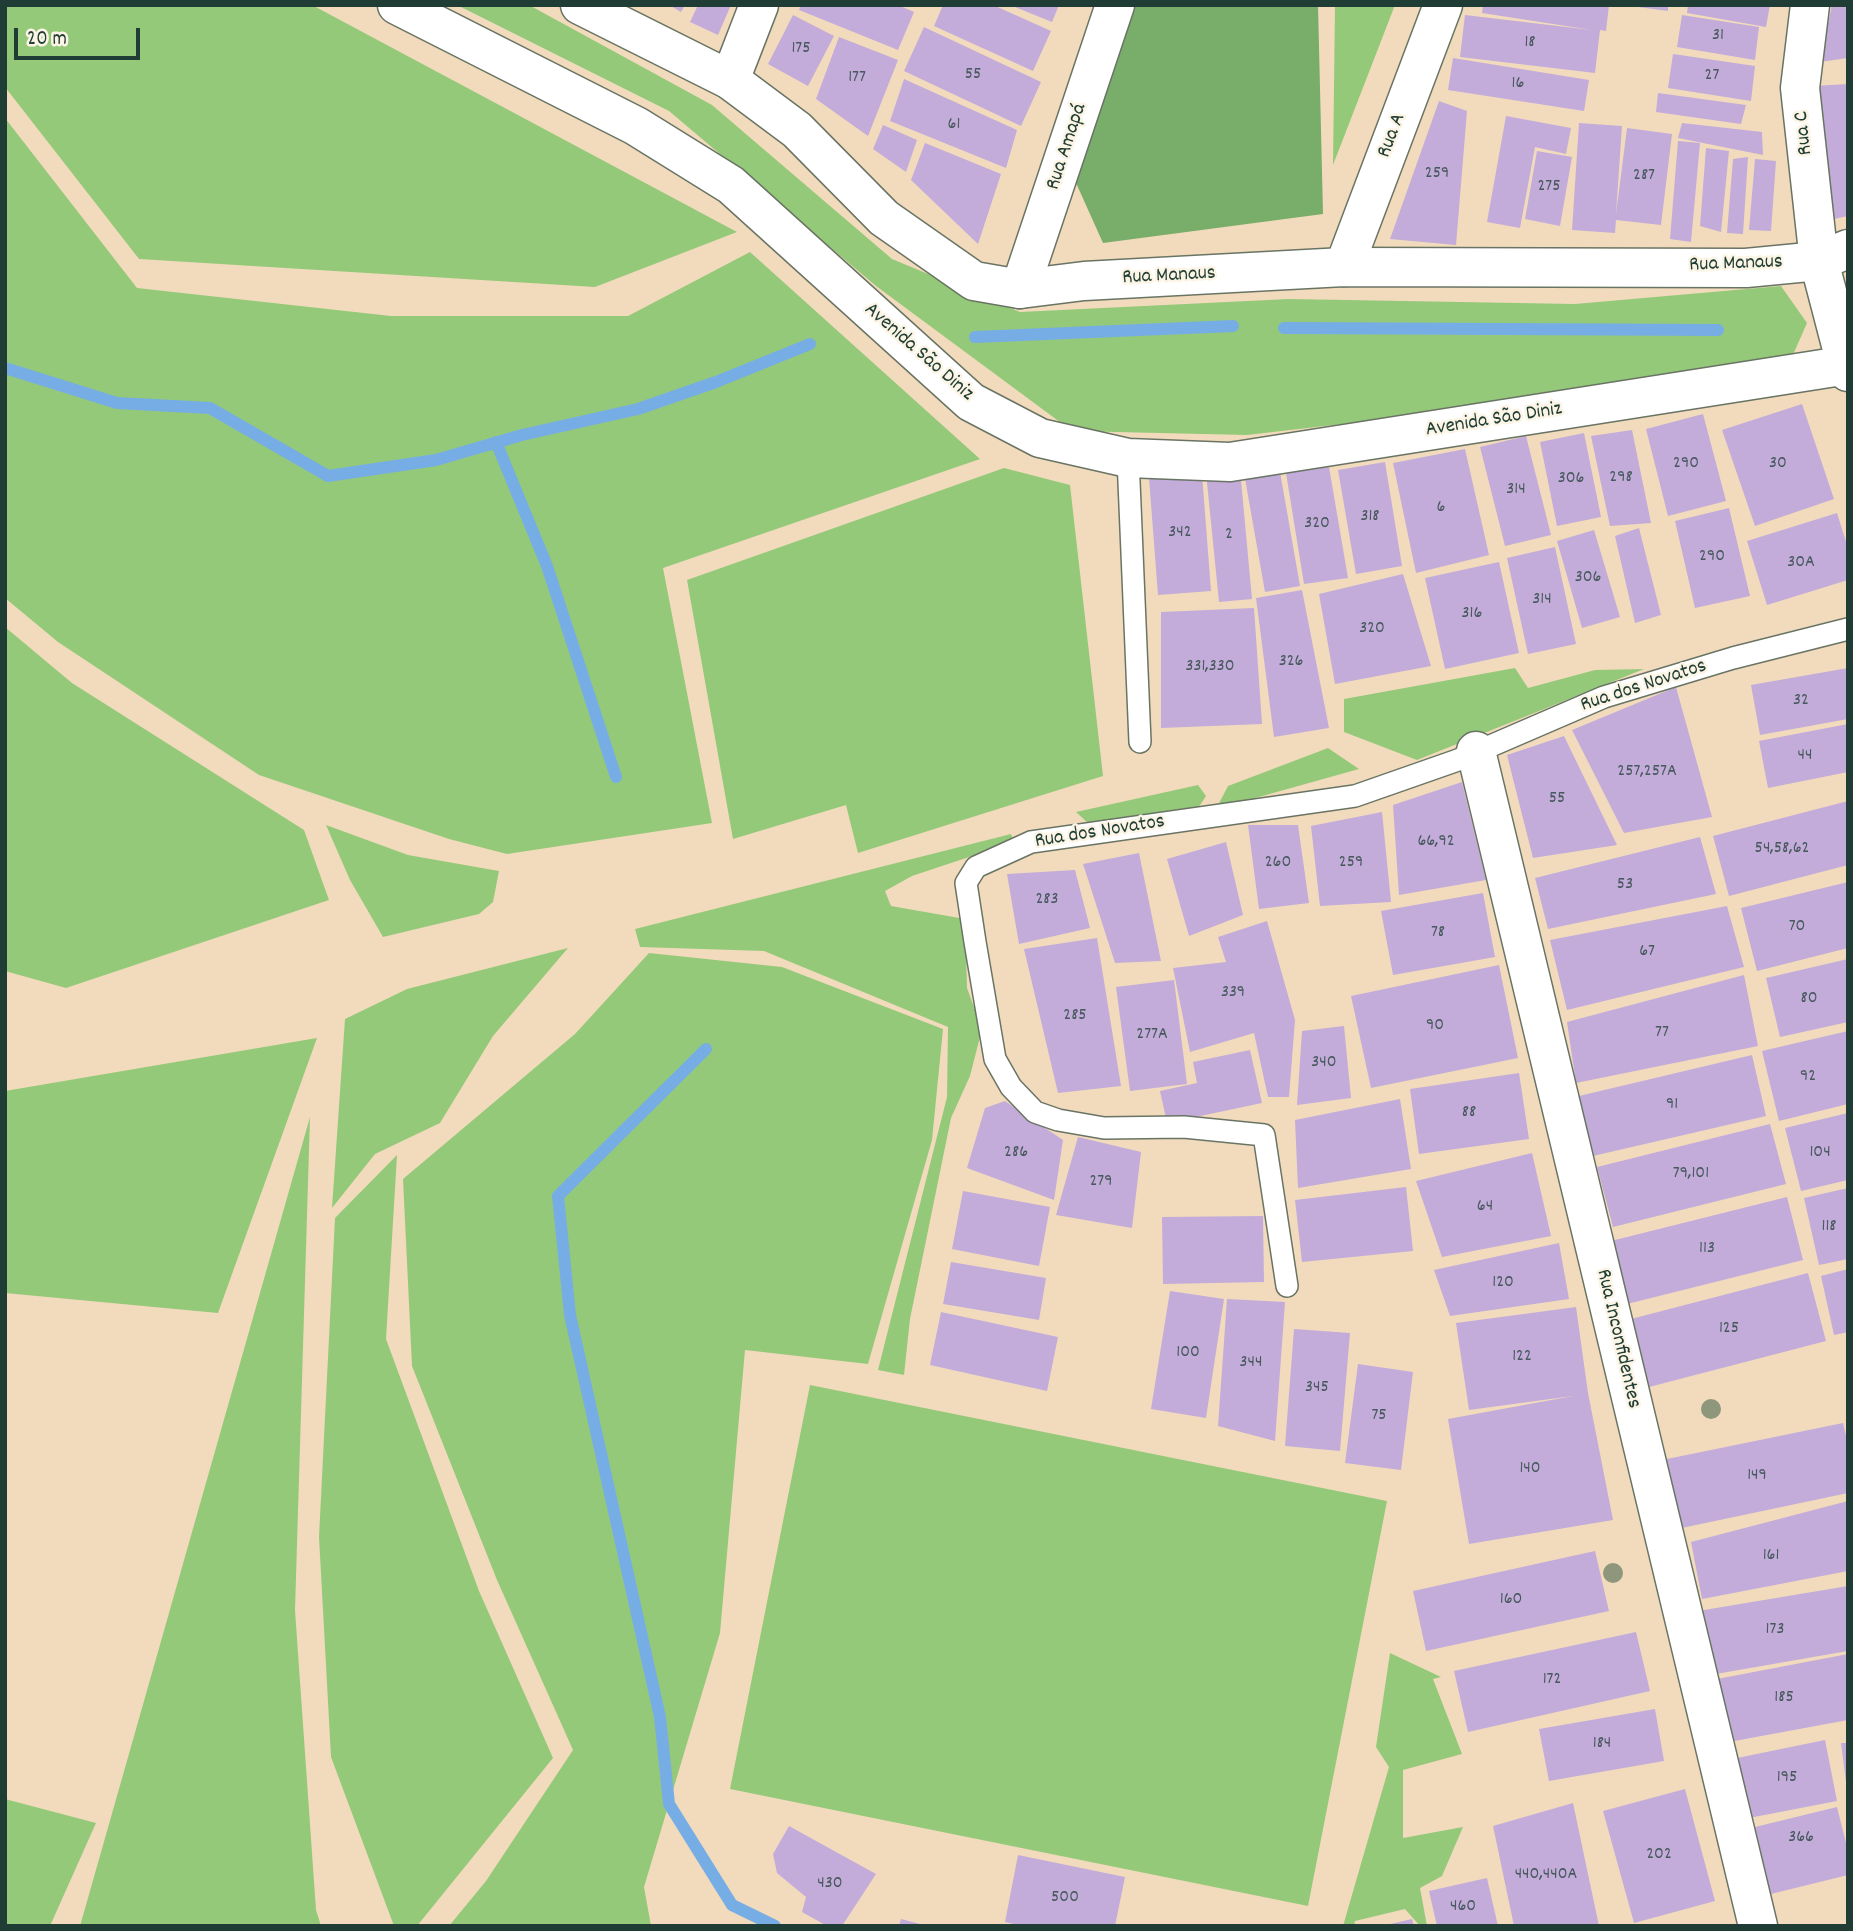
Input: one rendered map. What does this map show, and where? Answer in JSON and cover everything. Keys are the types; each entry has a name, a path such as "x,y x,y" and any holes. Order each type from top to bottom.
{"street":[{"name":"Avenida São Diniz","path":"397,5 636,126 731,185 971,402 1040,438 1128,458 1230,462 1847,368"},
{"name":"Rua Manaus","path":"580,5 730,80 797,130 884,218 974,281 1020,289 1084,281 1344,267 1745,268 1834,255"},
{"path":"730,80 759,5"},
{"name":"Rua Amapá","path":"1020,289 1115,5"},
{"name":"Rua A","path":"1344,267 1443,5"},
{"name":"Rua C","path":"1810,5 1800,88 1834,255 1847,368"},
{"name":"Rua Inconfidentes","path":"1476,751 1758,1926"}],"lane":[{"path":"1128,458 1140,742"},
{"name":"Rua dos Novatos","path":"1287,1286 1264,1135 1184,1127 1104,1128 1058,1120 1035,1112 1011,1087 995,1059 965,883 976,867 1031,842 1355,796 1476,751 1604,697 1733,658 1848,629"}],"green space":[{"path":"5,5 312,5 737,232 595,287 139,259 5,87"},
{"path":"457,5 529,5 712,105 892,259 1020,312 1289,299 1575,304 1781,286 1807,323 1792,357 1594,395 1247,435 1072,431 876,286 669,111"},
{"path":"1133,5 1318,5 1323,214 1103,243 1072,174"},
{"path":"1335,5 1395,5 1333,165"},
{"path":"5,118 137,288 391,316 628,316 750,252 980,459 663,568 712,823 507,854 449,839 259,775 58,642 5,598"},
{"path":"1004,468 1070,485 1103,776 858,853 846,805 733,839 687,580"},
{"path":"5,627 72,683 304,830 329,900 66,988 5,971"},
{"path":"1515,668 1528,688 1595,670 1644,669 1417,760 1344,732 1344,699"},
{"path":"1328,748 1359,769 1216,809 1228,786"},
{"path":"1198,785 1206,796 1196,811 1089,824 1076,812"},
{"path":"326,825 408,855 499,871 493,902 479,914 383,937 350,880"},
{"path":"1011,834 1014,842 912,876 885,891 891,906 965,919 967,988 982,1029 970,1076 951,1118 910,1319 904,1375 878,1370 947,1097 948,1027 764,951 640,947 635,929"},
{"path":"568,948 493,1036 440,1123 375,1154 332,1208 345,1019 407,989"},
{"path":"649,953 782,967 943,1029 932,1140 868,1364 745,1350 720,1633 644,1887 651,1926 449,1926 486,1881 573,1750 497,1580 412,1366 403,1179 575,1034"},
{"path":"317,1038 218,1313 5,1293 5,1091"},
{"path":"310,1117 295,1610 316,1910 321,1926 80,1926"},
{"path":"397,1155 386,1339 479,1591 553,1758 417,1926 394,1926 331,1757 319,1537 335,1218"},
{"path":"810,1385 1387,1501 1308,1906 730,1789"},
{"path":"1390,1653 1441,1677 1433,1679 1462,1754 1403,1770 1403,1838 1463,1827 1442,1876 1420,1888 1427,1926 1420,1926 1405,1909 1355,1921 1354,1926 1343,1926 1389,1767 1376,1747"},
{"path":"5,1799 96,1823 50,1926 5,1926"}],"building":[{"path":"669,5 685,5 681,12"},
{"path":"698,5 731,5 718,35 690,22"},
{"path":"801,5 898,5 914,12 898,50 799,10"},
{"path":"943,5 993,5 1051,31 1033,71 934,26"},
{"path":"1010,5 1059,5 1052,22"},
{"path":"1483,5 1609,5 1606,31 1600,30 1595,73 1460,57 1465,15 1592,30 1482,13"},
{"path":"1668,5 1668,11 1638,7"},
{"path":"1688,5 1770,5 1766,27 1687,13"},
{"path":"1832,5 1848,5 1848,58 1820,62"},
{"path":"793,15 834,36 808,86 768,64"},
{"path":"1682,15 1759,27 1755,60 1677,47"},
{"path":"924,27 1041,82 1021,126 904,71"},
{"path":"839,37 898,60 868,136 816,99"},
{"path":"1673,54 1755,66 1751,101 1668,88"},
{"path":"1453,58 1589,80 1584,111 1448,90"},
{"path":"904,79 1017,130 1006,168 890,121"},
{"path":"1848,84 1848,216 1829,220 1814,86"},
{"path":"1658,93 1746,105 1741,124 1656,112"},
{"path":"1439,101 1467,111 1456,245 1390,239"},
{"path":"1506,116 1571,128 1566,154 1535,147 1520,228 1487,222"},
{"path":"1579,123 1622,126 1616,214 1627,128 1672,134 1661,225 1616,220 1615,233 1572,230"},
{"path":"1682,123 1762,132 1763,155 1678,138"},
{"path":"883,125 917,140 906,172 873,149"},
{"path":"1678,141 1700,143 1691,242 1670,239"},
{"path":"925,143 1001,174 978,244 911,180"},
{"path":"1706,148 1729,151 1721,232 1700,226"},
{"path":"1537,151 1572,157 1560,226 1525,219"},
{"path":"1748,157 1743,234 1727,233 1733,159"},
{"path":"1755,159 1776,161 1771,231 1749,230"},
{"path":"1802,404 1834,499 1755,526 1722,430"},
{"path":"1703,414 1726,501 1668,516 1646,429"},
{"path":"1632,430 1651,523 1610,526 1591,436"},
{"path":"1584,433 1601,517 1557,526 1540,442"},
{"path":"1526,436 1551,535 1505,546 1480,447"},
{"path":"1465,449 1489,555 1416,573 1393,463"},
{"path":"1385,462 1402,566 1356,574 1338,470"},
{"path":"1279,466 1300,586 1265,592 1244,473"},
{"path":"1329,467 1348,578 1304,584 1286,473"},
{"path":"1240,469 1252,599 1219,602 1206,473"},
{"path":"1202,474 1211,591 1158,595 1149,478"},
{"path":"1729,508 1750,596 1695,608 1675,521"},
{"path":"1837,513 1848,548 1848,580 1767,605 1747,541"},
{"path":"1639,528 1661,615 1635,623 1615,536"},
{"path":"1594,530 1620,617 1582,628 1557,541"},
{"path":"1555,547 1576,644 1528,654 1507,558"},
{"path":"1499,562 1519,653 1445,669 1425,578"},
{"path":"1403,574 1431,666 1335,684 1319,594"},
{"path":"1302,590 1329,728 1274,737 1256,598"},
{"path":"1254,608 1262,724 1161,728 1161,612"},
{"path":"1848,668 1848,719 1760,735 1751,685"},
{"path":"1676,687 1712,817 1624,833 1572,730"},
{"path":"1848,724 1848,772 1768,788 1759,741"},
{"path":"1564,736 1617,845 1533,858 1507,755"},
{"path":"1462,782 1486,880 1399,895 1393,805"},
{"path":"1848,801 1848,865 1729,896 1713,836"},
{"path":"1382,812 1391,902 1320,906 1311,826"},
{"path":"1248,825 1298,825 1309,903 1259,909"},
{"path":"1700,837 1716,894 1548,929 1535,878"},
{"path":"1226,842 1243,915 1189,936 1167,859"},
{"path":"1139,853 1161,961 1115,963 1083,864"},
{"path":"1075,870 1090,928 1019,944 1007,874"},
{"path":"1848,882 1848,948 1757,971 1741,908"},
{"path":"1483,893 1495,957 1393,975 1381,911"},
{"path":"1727,906 1744,967 1567,1010 1550,940"},
{"path":"1267,921 1295,1020 1289,1097 1268,1097 1254,1033 1190,1052 1173,968 1226,962 1218,937"},
{"path":"1097,938 1121,1086 1058,1093 1024,949"},
{"path":"1848,959 1848,1022 1780,1037 1766,978"},
{"path":"1499,965 1518,1058 1371,1088 1351,996"},
{"path":"1744,975 1758,1046 1576,1083 1567,1022"},
{"path":"1174,980 1187,1084 1130,1091 1116,987"},
{"path":"1344,1026 1351,1098 1297,1105 1302,1031"},
{"path":"1848,1031 1848,1104 1779,1121 1762,1051"},
{"path":"1250,1050 1262,1103 1167,1123 1160,1091 1197,1083 1193,1062"},
{"path":"1752,1055 1766,1116 1593,1156 1579,1096"},
{"path":"1519,1073 1529,1139 1419,1154 1410,1089"},
{"path":"1400,1099 1411,1169 1298,1188 1295,1120"},
{"path":"1005,1101 1063,1140 1054,1200 967,1168 985,1108"},
{"path":"1848,1113 1848,1180 1801,1191 1785,1128"},
{"path":"1770,1124 1786,1184 1613,1227 1597,1167"},
{"path":"1078,1137 1141,1152 1132,1228 1056,1215"},
{"path":"1532,1153 1551,1236 1442,1257 1416,1181"},
{"path":"1406,1187 1413,1251 1302,1262 1295,1200"},
{"path":"1848,1188 1848,1259 1819,1265 1804,1198"},
{"path":"963,1191 1050,1207 1039,1266 952,1249"},
{"path":"1787,1197 1803,1260 1627,1304 1611,1241"},
{"path":"1263,1216 1264,1282 1163,1284 1162,1217"},
{"path":"1559,1243 1569,1299 1450,1316 1434,1270"},
{"path":"951,1262 1046,1278 1039,1320 943,1304"},
{"path":"1848,1269 1848,1332 1834,1335 1821,1276"},
{"path":"1808,1273 1826,1341 1649,1387 1631,1319"},
{"path":"1170,1291 1224,1299 1206,1418 1151,1409"},
{"path":"1227,1299 1285,1302 1275,1441 1218,1426"},
{"path":"1576,1307 1588,1393 1613,1520 1469,1544 1448,1419 1573,1396 1469,1410 1456,1323"},
{"path":"941,1312 1058,1337 1047,1391 930,1365"},
{"path":"1294,1329 1350,1333 1340,1451 1285,1446"},
{"path":"1358,1364 1413,1372 1401,1470 1345,1463"},
{"path":"1843,1423 1848,1444 1848,1493 1677,1529 1662,1460"},
{"path":"1848,1501 1848,1571 1702,1599 1691,1542"},
{"path":"1595,1551 1609,1611 1426,1651 1413,1591"},
{"path":"1848,1586 1848,1651 1710,1675 1698,1611"},
{"path":"1636,1632 1650,1691 1468,1732 1454,1671"},
{"path":"1848,1654 1848,1720 1729,1742 1717,1679"},
{"path":"1655,1709 1664,1761 1549,1781 1539,1729"},
{"path":"1825,1740 1837,1801 1749,1818 1737,1758"},
{"path":"1841,1743 1848,1743 1848,1782 1846,1782"},
{"path":"1685,1789 1715,1901 1634,1923 1603,1811"},
{"path":"1573,1803 1599,1926 1514,1926 1493,1826"},
{"path":"1837,1807 1848,1851 1848,1875 1771,1894 1755,1827"},
{"path":"789,1826 876,1874 842,1926 827,1926 802,1912 806,1897 777,1873 773,1854"},
{"path":"1018,1855 1125,1877 1115,1926 1022,1926 1005,1922"},
{"path":"1487,1878 1498,1926 1437,1926 1429,1891"},
{"path":"901,1919 924,1925 924,1926 899,1926"},
{"path":"1412,1919 1414,1926 1386,1926 1386,1925"}],"waterway":[{"path":"975,337 1233,326"},
{"path":"1284,328 1718,330"},
{"path":"5,368 117,403 210,408 328,476 436,460 522,435 638,409 716,382 810,344"},
{"path":"496,442 547,566 616,777"},
{"path":"706,1049 558,1196 570,1315 660,1717 669,1804 732,1905 775,1926"}]}
